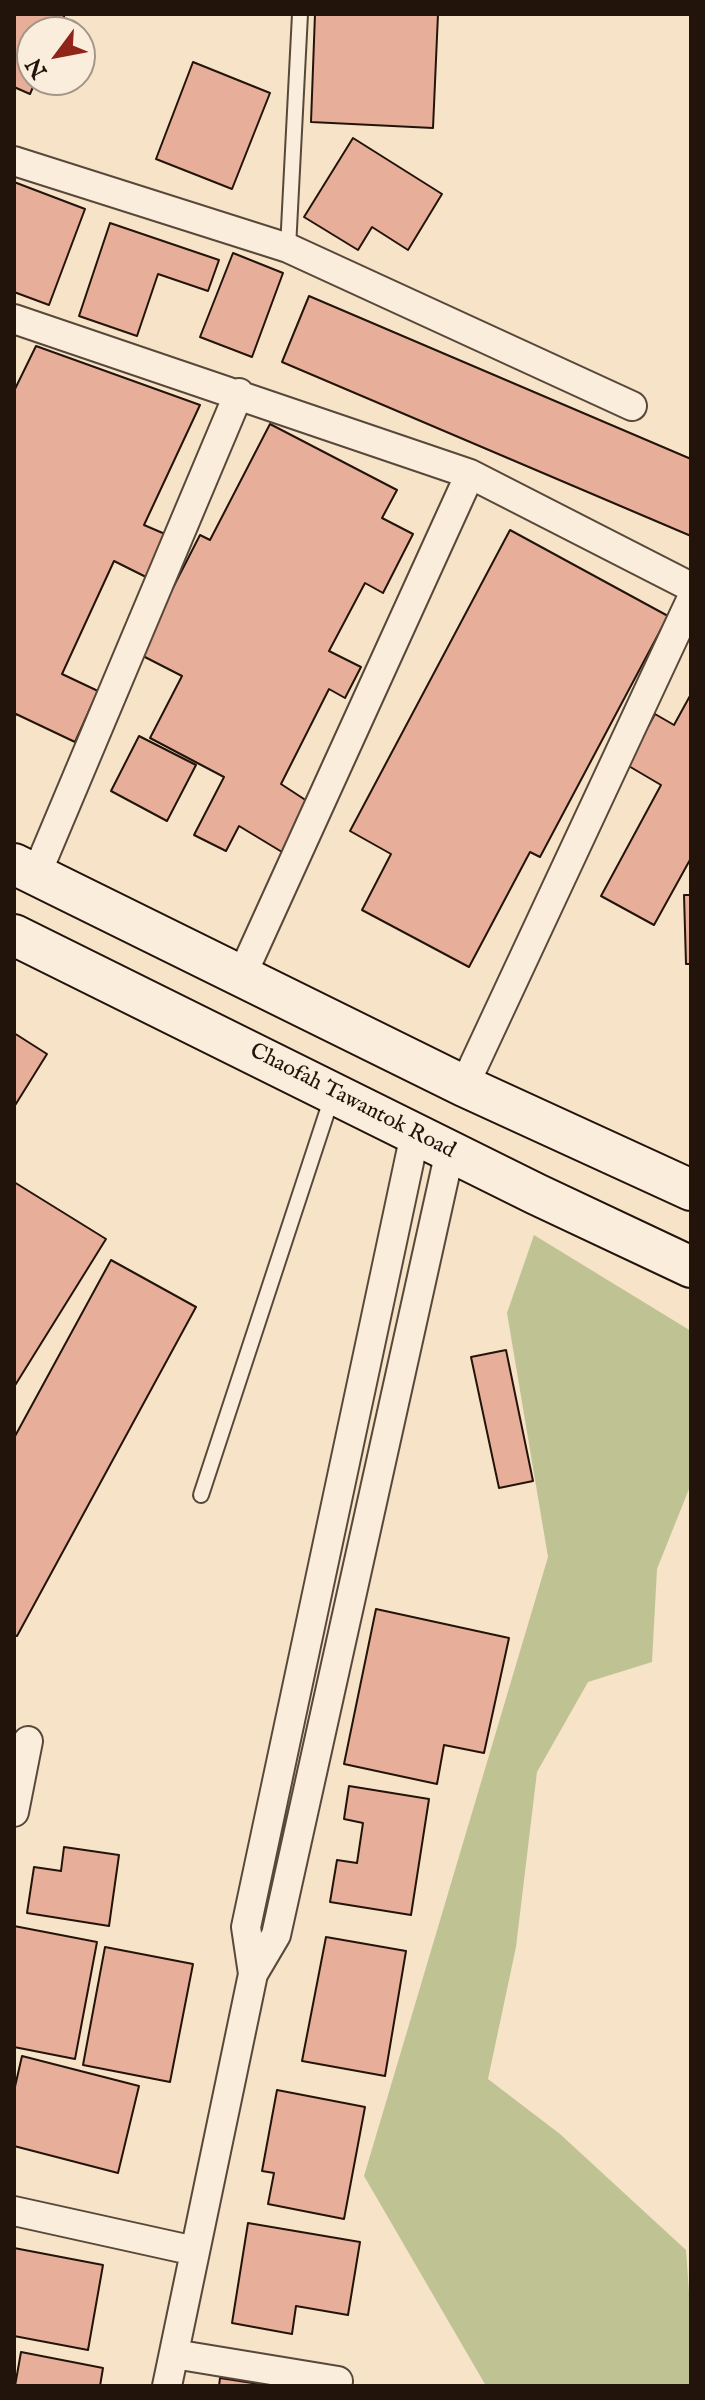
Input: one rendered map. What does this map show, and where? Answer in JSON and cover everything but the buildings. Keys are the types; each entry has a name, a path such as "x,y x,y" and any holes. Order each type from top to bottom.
{"main road":[{"path":"25,870 464,1086 691,1190"},
{"name":"Chaofah Tawantok Road","path":"14,935 691,1267"}],"street":[{"path":"14,161 288,248 632,406"},
{"path":"14,319 470,474 691,587"},
{"path":"25,870 239,393"},
{"path":"241,977 470,474"},
{"path":"464,1086 691,600"},
{"path":"167,2386 253,1974 276,1935 432,1142"},
{"path":"253,1974 246,1927 432,1142"},
{"path":"14,1812 28,1741"},
{"path":"14,2211 195,2251"},
{"path":"174,2354 338,2381"}],"lane":[{"path":"288,248 300,14"},
{"path":"201,1495 334,1093"}],"green space":[{"path":"534,1235 691,1331 691,1484 657,1569 652,1662 588,1682 537,1772 516,1947 488,2079 560,2134 686,2250 691,2320 691,2386 486,2386 364,2176 548,1557 507,1313"}]}
